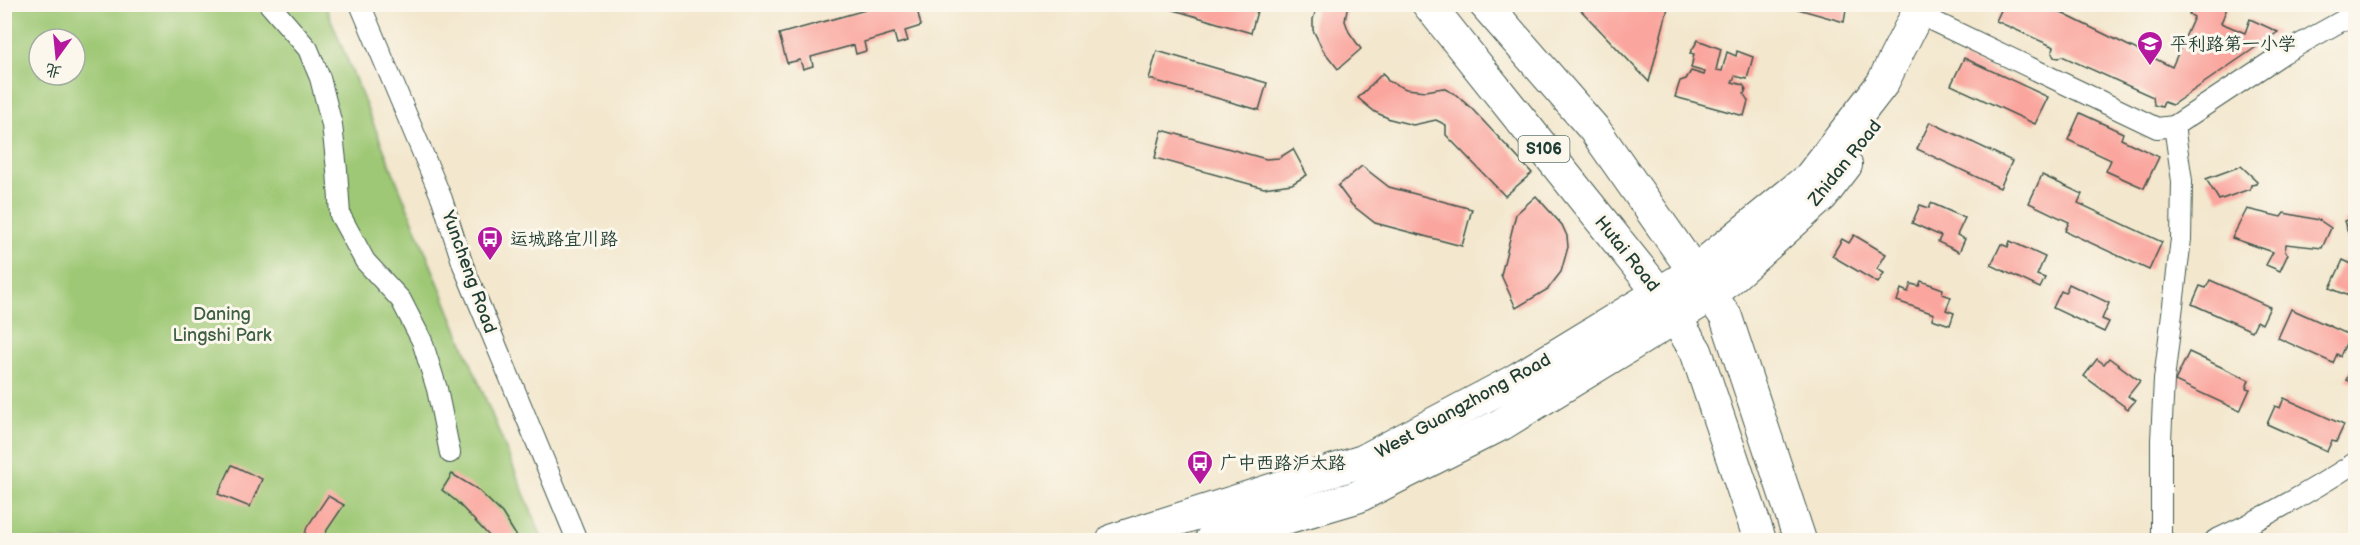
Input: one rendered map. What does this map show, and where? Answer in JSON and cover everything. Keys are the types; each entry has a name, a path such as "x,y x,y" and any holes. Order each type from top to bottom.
{"main road":[{"name":"Hutai Road","path":"1428,4 1668,307 1696,351 1760,540"},
{"name":"S106","path":"1485,4 1594,129 1726,317 1800,540"},
{"name":"Zhidan Road","path":"1704,283 1810,177 1882,84 1933,10"},
{"name":"West Guangzhong Road","path":"1211,540 1357,497 1502,424 1704,283"},
{"name":"West Guangzhong Road","path":"1113,540 1363,461 1514,381 1668,307"}],"street":[{"path":"269,4 308,49 320,78 332,125 340,215 365,261 401,300 422,341 437,389 450,453"},
{"name":"Yuncheng Road","path":"360,4 442,199 463,265 577,540"},
{"path":"1933,10 2157,128 2174,126 2284,53 2355,13"},
{"path":"2164,540 2161,538 2160,508 2164,380 2181,239 2182,181 2174,126"},
{"path":"2215,540 2256,522 2314,490 2355,462"}],"green space":[{"name":"Daning Lingshi Park","path":"4,5 325,5 543,540 5,540"}],"building":[{"path":"887,4 916,4 921,26 905,31 908,41 897,44 894,33 864,42 866,51 856,54 854,45 811,57 813,66 803,69 800,60 787,63 779,34"},
{"path":"1154,4 1259,4 1251,33"},
{"path":"1318,4 1348,4 1345,21 1349,32 1361,49 1338,69 1323,50 1313,30 1313,19"},
{"path":"1575,4 1669,4 1649,82"},
{"path":"1784,4 1847,4 1844,22 1784,5"},
{"path":"2004,4 2050,4 2049,7 2172,67 2194,17 2189,14 2193,4 2219,4 2227,8 2221,23 2245,33 2250,19 2278,32 2172,105 2164,102 2162,107 2154,105 2153,97 2062,56 2054,57 2052,53 2054,47 1996,21"},
{"path":"1698,40 1721,49 1716,70 1722,71 1727,52 1736,56 1737,51 1753,57 1747,79 1735,76 1732,82 1743,85 1746,89 1744,94 1748,101 1744,116 1675,97 1680,81 1686,79 1691,71 1704,75 1705,72 1691,68 1694,54 1690,53"},
{"path":"1157,51 1267,83 1259,110 1149,79"},
{"path":"1964,58 2048,97 2035,124 1951,85"},
{"path":"1383,73 1388,81 1406,89 1426,91 1443,88 1455,94 1532,173 1505,196 1446,135 1446,125 1436,120 1413,125 1375,112 1358,98"},
{"path":"2080,113 2123,133 2121,139 2159,157 2144,188 2106,171 2111,160 2068,140"},
{"path":"1930,122 2012,161 2000,188 1917,149"},
{"path":"1162,130 1266,159 1279,158 1293,149 1307,175 1292,184 1264,188 1155,158"},
{"path":"1362,166 1389,187 1472,209 1462,246 1375,223 1352,205 1338,186"},
{"path":"2241,166 2257,181 2256,184 2251,185 2250,189 2219,200 2206,179"},
{"path":"2042,175 2082,194 2078,203 2162,242 2149,270 2065,231 2069,222 2029,203"},
{"path":"1536,196 1562,225 1567,236 1568,247 1561,272 1548,289 1516,308 1501,275 1516,214"},
{"path":"1931,203 1965,218 1957,235 1965,239 1959,252 1938,242 1941,236 1912,223 1920,205 1929,208"},
{"path":"2247,209 2281,217 2284,213 2319,220 2331,228 2322,248 2286,244 2285,252 2288,254 2280,271 2266,265 2273,252 2232,238"},
{"path":"2356,217 2356,254 2344,221"},
{"path":"1854,235 1886,254 1877,269 1884,273 1878,283 1832,256 1842,239 1849,243"},
{"path":"2010,241 2045,257 2037,275 2045,278 2040,288 1991,265 2001,244 2008,247"},
{"path":"2343,260 2356,266 2356,299 2330,288"},
{"path":"2210,280 2270,307 2262,324 2257,321 2252,331 2192,304 2200,286 2206,288"},
{"path":"1921,281 1943,289 1942,294 1951,297 1946,310 1954,313 1950,325 1932,319 1934,314 1897,301 1901,289 1908,292 1911,284 1919,286"},
{"path":"2069,284 2109,303 2102,319 2109,322 2104,332 2053,308 2061,291 2065,293"},
{"path":"2291,309 2350,335 2340,356 2337,354 2333,363 2278,338"},
{"path":"2189,352 2249,380 2246,388 2250,389 2240,411 2175,381"},
{"path":"2109,358 2140,381 2128,396 2135,401 2128,409 2084,376 2097,359 2104,364"},
{"path":"2356,360 2356,384 2346,380"},
{"path":"2284,398 2344,425 2336,442 2332,441 2327,451 2267,424 2275,406 2280,408"},
{"path":"232,465 262,479 250,507 218,494"},
{"path":"452,474 477,489 502,513 519,540 493,540 456,501 442,490"},
{"path":"328,496 344,505 327,530 324,540 303,540 307,527"}],"place":[{"name":"平利路第一小学","path":"2150,67"},
{"name":"运城路宜川路","path":"490,262"},
{"name":"广中西路沪太路","path":"1200,486"}]}
